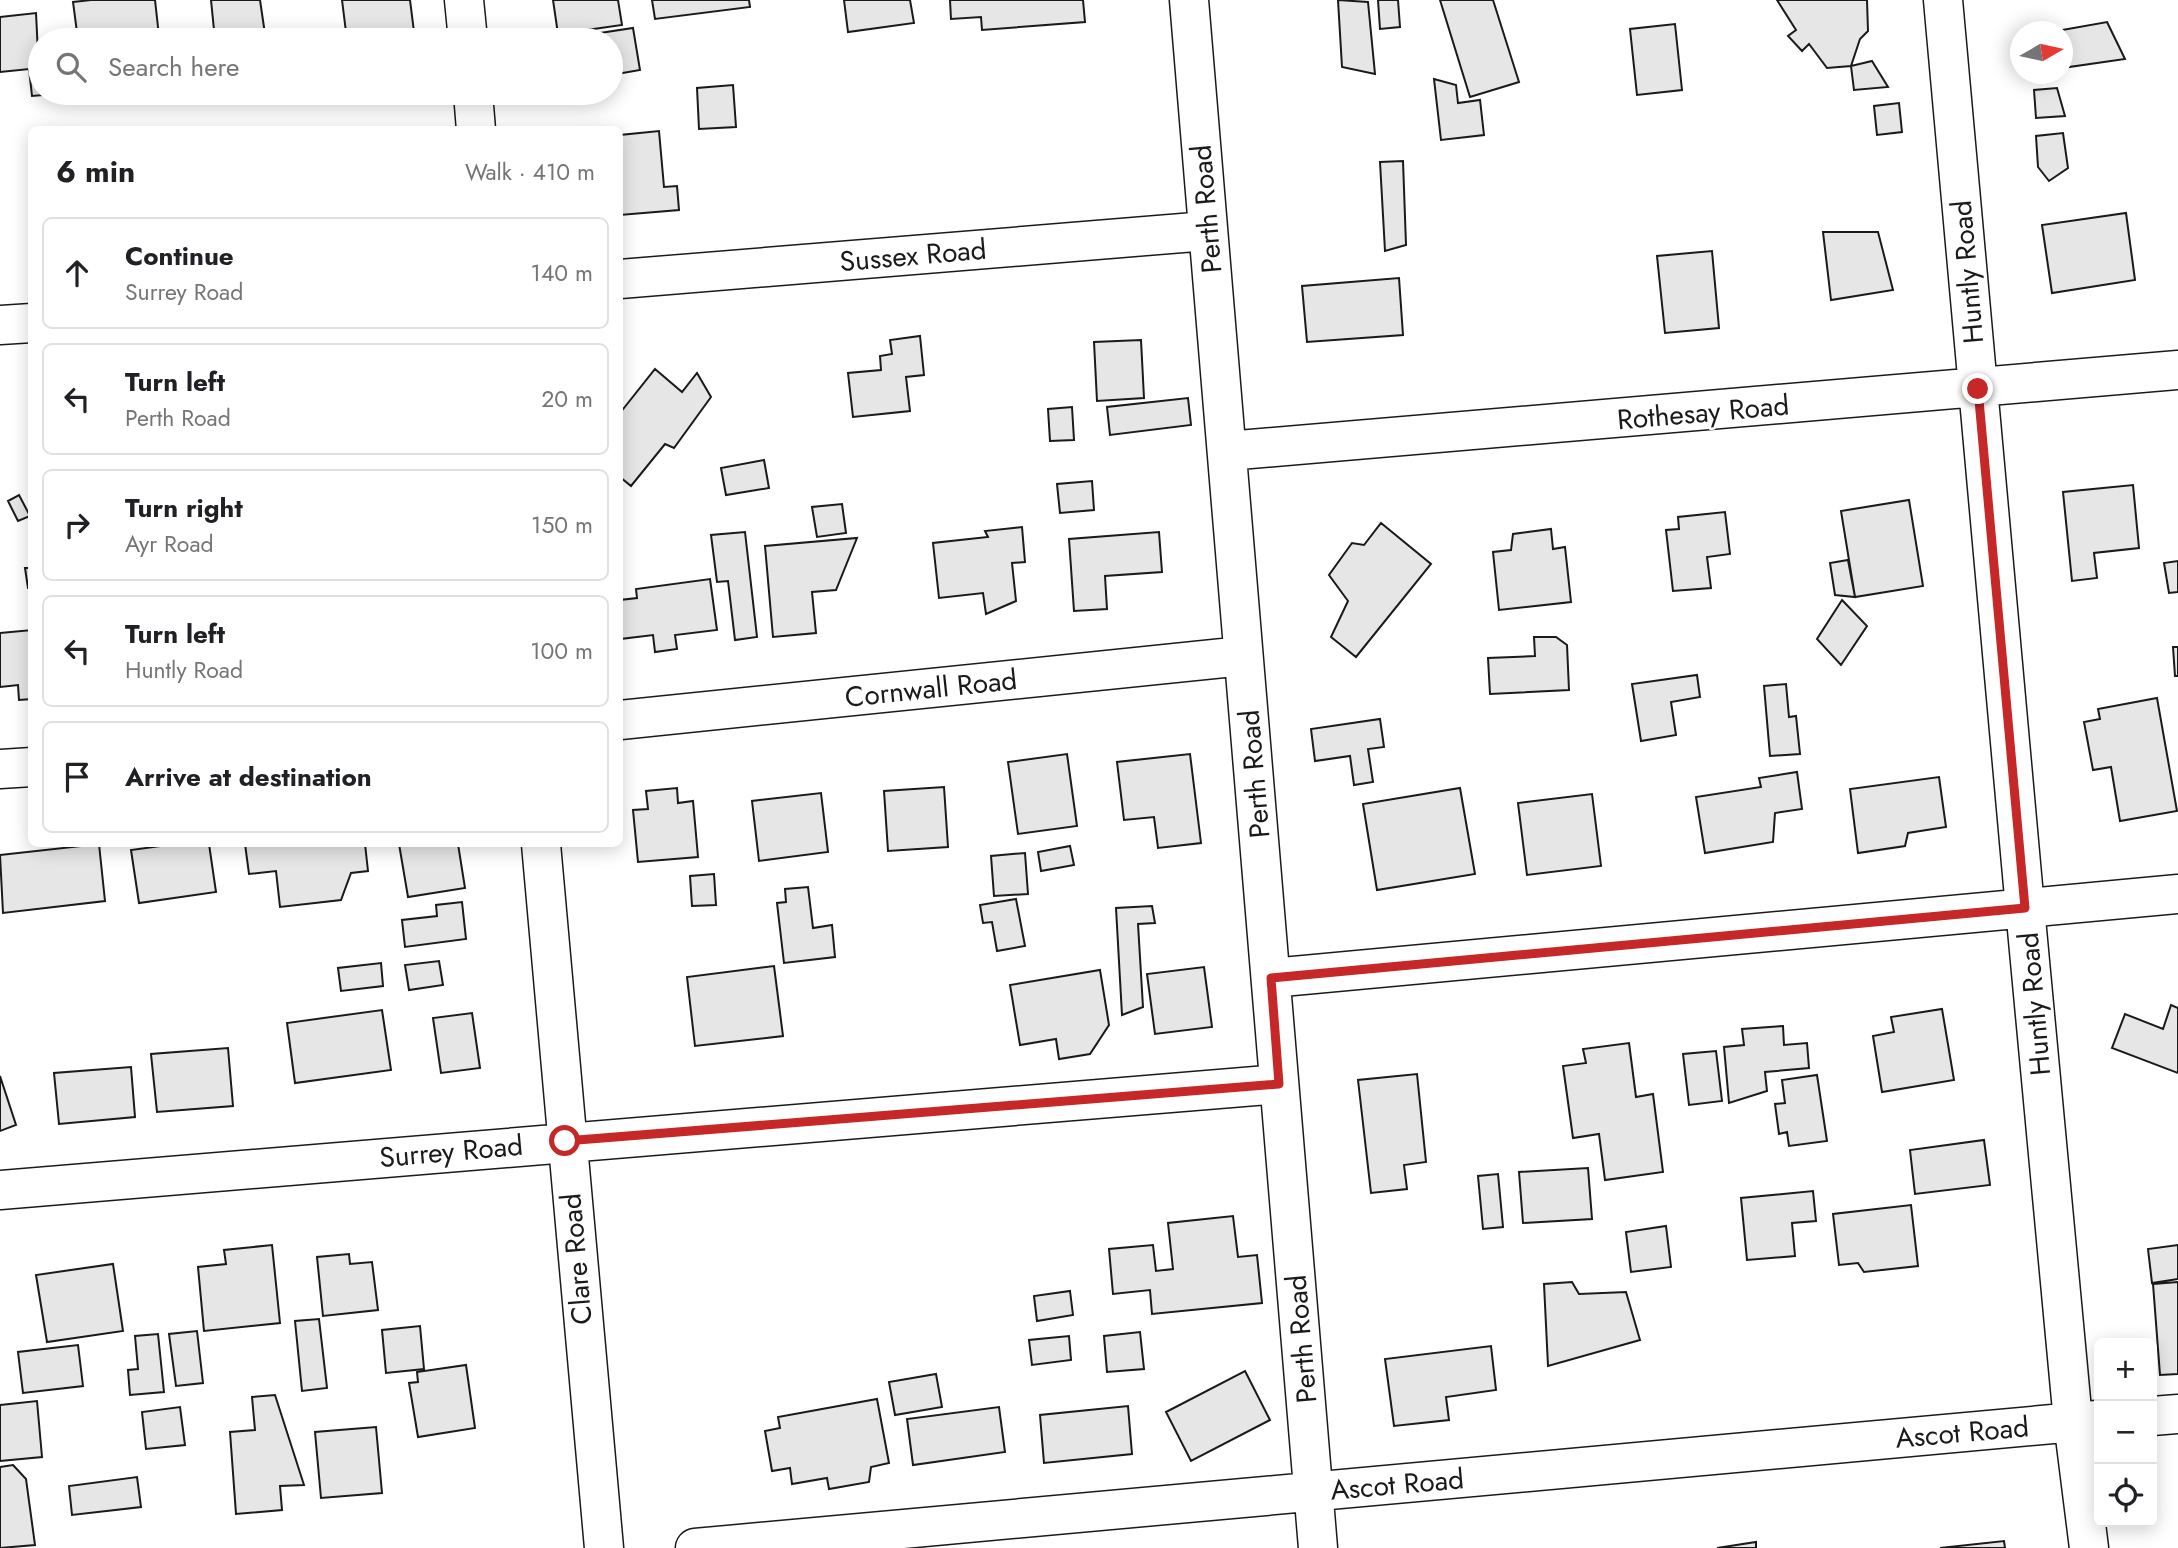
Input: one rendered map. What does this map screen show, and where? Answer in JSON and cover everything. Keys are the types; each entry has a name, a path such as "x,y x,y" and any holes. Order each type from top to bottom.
{"street":[{"path":"464,0 467,28"},
{"name":"Perth Road","path":"1189,0 1318,1548"},
{"name":"Huntly Road","path":"1943,0 2025,908 2086,1420 2089,1548"},
{"path":"474,105 476,126"},
{"name":"Sussex Road","path":"623,279 1207,231"},
{"path":"0,326 28,323"},
{"name":"Rothesay Road","path":"1227,451 2178,370"},
{"name":"Cornwall Road","path":"623,720 1243,656"},
{"path":"0,769 28,767"},
{"name":"Clare Road","path":"541,847 565,1141 604,1548"},
{"path":"1271,978 2178,894"},
{"name":"Surrey Road","path":"0,1190 565,1141 1279,1084"},
{"path":"2157,1416 2178,1414"},
{"name":"Ascot Road","path":"695,1548 2086,1420"}],"building":[{"path":"155,0 158,28 76,28 73,2"},
{"path":"211,0 260,0 264,28 214,28"},
{"path":"342,0 410,0 414,28 346,28"},
{"path":"553,0 618,0 622,25 557,28"},
{"path":"652,0 749,0 750,7 655,19"},
{"path":"844,0 910,0 914,23 848,32"},
{"path":"950,0 1083,0 1085,22 982,30 981,17 951,19"},
{"path":"1338,0 1368,2 1375,74 1342,67"},
{"path":"1378,0 1398,0 1400,27 1380,29"},
{"path":"1440,0 1493,0 1519,82 1470,97"},
{"path":"1777,0 1867,0 1868,31 1860,39 1851,66 1827,68 1809,44 1802,51 1788,36 1796,30"},
{"path":"36,13 37,28 28,28 28,69 0,72 0,17"},
{"path":"2107,22 2125,59 2073,66 2073,28"},
{"path":"1675,24 1682,90 1637,95 1630,29"},
{"path":"633,28 640,70 623,73 623,30"},
{"path":"1872,61 1888,87 1854,90 1851,66"},
{"path":"1434,79 1456,85 1458,103 1480,100 1484,135 1441,140"},
{"path":"733,85 736,127 699,129 697,88"},
{"path":"2057,88 2065,116 2036,118 2034,90"},
{"path":"1899,103 1902,132 1877,135 1874,106"},
{"path":"659,131 664,187 677,186 679,210 623,215 623,135"},
{"path":"2063,133 2068,168 2049,181 2038,167 2036,136"},
{"path":"1403,161 1406,245 1385,251 1380,162"},
{"path":"2126,213 2135,280 2052,293 2042,225"},
{"path":"1823,232 1878,232 1893,290 1831,300"},
{"path":"1712,251 1719,328 1665,333 1657,256"},
{"path":"1399,278 1403,335 1307,342 1302,286"},
{"path":"920,336 924,375 906,377 910,411 853,417 848,373 881,370 880,356 892,354 890,340"},
{"path":"1141,340 1144,398 1097,401 1094,342"},
{"path":"655,369 682,392 697,373 711,397 674,448 665,444 631,486 623,479 623,409"},
{"path":"1188,398 1191,425 1110,435 1107,407"},
{"path":"1072,407 1074,440 1050,441 1048,409"},
{"path":"764,460 769,488 726,495 721,468"},
{"path":"1092,481 1094,510 1060,513 1057,484"},
{"path":"2133,485 2139,548 2094,553 2097,578 2072,581 2063,492"},
{"path":"19,495 28,517 18,521 8,501"},
{"path":"1909,500 1923,586 1855,597 1841,511"},
{"path":"842,504 846,533 817,537 812,507"},
{"path":"1725,512 1730,554 1707,557 1711,588 1673,591 1666,530 1679,529 1678,517"},
{"path":"1381,523 1431,564 1356,657 1331,637 1348,601 1329,575 1352,543 1364,545"},
{"path":"1022,527 1025,562 1012,563 1016,601 986,614 983,593 939,598 933,543 988,537 985,531"},
{"path":"1551,529 1553,549 1565,547 1571,602 1499,610 1493,552 1511,550 1513,534"},
{"path":"745,532 757,637 735,640 728,581 717,582 711,535"},
{"path":"1159,532 1162,572 1105,576 1107,609 1074,611 1069,539"},
{"path":"857,538 836,590 812,592 816,633 773,637 765,546"},
{"path":"1848,560 1855,597 1835,595 1830,563"},
{"path":"2178,561 2178,592 2169,593 2164,563"},
{"path":"710,579 717,630 675,635 677,649 655,652 653,635 623,639 623,600 637,598 636,589"},
{"path":"1842,600 1867,626 1841,665 1817,639"},
{"path":"28,630 28,699 19,700 18,685 0,687 0,633"},
{"path":"1534,637 1556,637 1567,645 1569,690 1490,694 1488,658 1535,656"},
{"path":"2173,647 2178,647 2178,676 2175,676"},
{"path":"1697,675 1700,697 1671,702 1676,735 1641,741 1632,684"},
{"path":"1786,684 1789,717 1796,716 1800,754 1770,756 1764,686"},
{"path":"2157,698 2177,811 2120,821 2111,767 2093,770 2084,722 2100,719 2098,709"},
{"path":"1380,719 1384,747 1368,749 1373,782 1354,785 1350,756 1315,761 1311,729"},
{"path":"1067,754 1077,826 1018,834 1008,762"},
{"path":"1190,754 1201,843 1158,848 1154,817 1124,820 1117,762"},
{"path":"1797,772 1802,809 1775,813 1773,842 1705,853 1696,797 1761,787 1759,778"},
{"path":"1939,777 1946,827 1908,833 1905,846 1858,853 1850,789"},
{"path":"944,787 948,847 888,851 884,791"},
{"path":"677,788 678,803 693,801 698,857 638,862 633,810 648,809 646,791"},
{"path":"1460,788 1475,874 1377,890 1363,804"},
{"path":"821,793 828,852 759,861 752,801"},
{"path":"1592,794 1601,866 1527,875 1518,803"},
{"path":"1070,846 1074,865 1041,871 1038,852"},
{"path":"72,847 99,847 105,901 3,913 0,855"},
{"path":"153,847 209,847 216,892 139,903 131,850"},
{"path":"245,847 365,847 368,871 351,873 341,900 280,907 276,871 249,874"},
{"path":"400,847 458,847 465,888 408,897"},
{"path":"1025,853 1028,894 994,896 991,856"},
{"path":"714,874 716,905 692,906 690,876"},
{"path":"808,887 813,928 832,925 835,957 784,963 777,903 786,902 785,889"},
{"path":"1016,899 1025,946 997,951 992,922 983,923 980,905"},
{"path":"462,902 466,939 405,947 402,920 437,916 436,905"},
{"path":"1152,906 1155,923 1138,924 1143,1007 1122,1015 1116,908"},
{"path":"439,961 443,985 409,990 405,965"},
{"path":"381,963 383,986 341,991 338,968"},
{"path":"774,966 783,1036 695,1046 687,977"},
{"path":"1204,967 1212,1027 1155,1034 1147,974"},
{"path":"1100,970 1109,1025 1090,1054 1059,1059 1056,1039 1020,1045 1010,985"},
{"path":"2171,1005 2178,1008 2178,1073 2112,1048 2125,1014 2163,1029"},
{"path":"1942,1009 1954,1080 1882,1092 1873,1036 1894,1032 1891,1017"},
{"path":"382,1010 391,1070 295,1083 287,1023"},
{"path":"472,1013 480,1068 441,1073 433,1018"},
{"path":"1783,1026 1784,1045 1807,1043 1809,1068 1765,1072 1767,1091 1729,1103 1724,1047 1744,1045 1742,1029"},
{"path":"1629,1043 1636,1097 1653,1094 1663,1172 1605,1180 1599,1134 1573,1138 1563,1066 1586,1063 1583,1049"},
{"path":"228,1048 233,1106 157,1112 151,1054"},
{"path":"1716,1051 1722,1101 1689,1105 1683,1054"},
{"path":"131,1067 135,1117 59,1124 54,1073"},
{"path":"1417,1074 1426,1162 1404,1165 1407,1189 1371,1193 1358,1080"},
{"path":"1817,1075 1827,1141 1789,1146 1787,1132 1779,1134 1775,1104 1785,1103 1782,1080"},
{"path":"0,1076 16,1125 0,1131"},
{"path":"1984,1140 1990,1185 1915,1194 1910,1150"},
{"path":"1588,1168 1592,1219 1523,1223 1519,1172"},
{"path":"1498,1174 1503,1227 1483,1229 1478,1176"},
{"path":"1813,1191 1816,1221 1792,1223 1795,1256 1747,1260 1741,1198"},
{"path":"1911,1205 1918,1266 1864,1272 1858,1263 1839,1265 1833,1214"},
{"path":"1233,1216 1238,1257 1257,1255 1262,1303 1152,1314 1150,1290 1113,1294 1109,1249 1153,1245 1156,1271 1173,1269 1168,1223"},
{"path":"1666,1226 1671,1267 1631,1272 1626,1232"},
{"path":"272,1245 280,1323 204,1331 198,1267 226,1264 224,1250"},
{"path":"2178,1245 2178,1279 2152,1283 2148,1249"},
{"path":"349,1254 350,1264 372,1262 378,1310 323,1316 317,1257"},
{"path":"113,1264 123,1331 47,1342 36,1275"},
{"path":"1572,1282 1579,1294 1626,1292 1640,1340 1548,1366 1544,1284"},
{"path":"2178,1282 2178,1374 2160,1375 2153,1284"},
{"path":"1070,1291 1073,1315 1037,1321 1034,1296"},
{"path":"319,1319 327,1388 302,1391 295,1321"},
{"path":"420,1326 424,1369 386,1373 382,1330"},
{"path":"197,1331 203,1383 176,1386 169,1334"},
{"path":"1140,1332 1144,1369 1107,1372 1104,1336"},
{"path":"158,1334 164,1392 130,1395 128,1370 138,1369 135,1336"},
{"path":"1069,1336 1071,1360 1032,1365 1029,1340"},
{"path":"78,1345 83,1386 23,1393 18,1352"},
{"path":"1491,1346 1496,1390 1446,1397 1449,1420 1394,1426 1385,1359"},
{"path":"466,1365 475,1428 418,1437 409,1383 418,1382 417,1372"},
{"path":"1245,1371 1270,1420 1191,1461 1166,1412"},
{"path":"936,1374 942,1407 895,1415 889,1382"},
{"path":"275,1395 304,1485 280,1486 282,1510 236,1514 230,1432 255,1430 252,1397"},
{"path":"877,1399 889,1463 871,1467 869,1482 829,1489 827,1478 792,1484 790,1468 772,1471 765,1431 780,1428 778,1417"},
{"path":"37,1401 42,1457 0,1461 0,1405"},
{"path":"1128,1406 1132,1454 1044,1463 1040,1415"},
{"path":"180,1407 185,1445 146,1449 142,1412"},
{"path":"999,1407 1005,1452 913,1465 907,1419"},
{"path":"376,1427 382,1493 321,1498 315,1432"},
{"path":"13,1465 26,1479 35,1545 0,1548 0,1467"},
{"path":"137,1477 141,1507 72,1515 69,1486"},
{"path":"2004,1541 2005,1548 1940,1548"},
{"path":"1756,1542 1756,1548 1717,1548"}],"route":[{"path":"565,1141 1279,1084 1271,978 2025,908 1978,389"}]}
